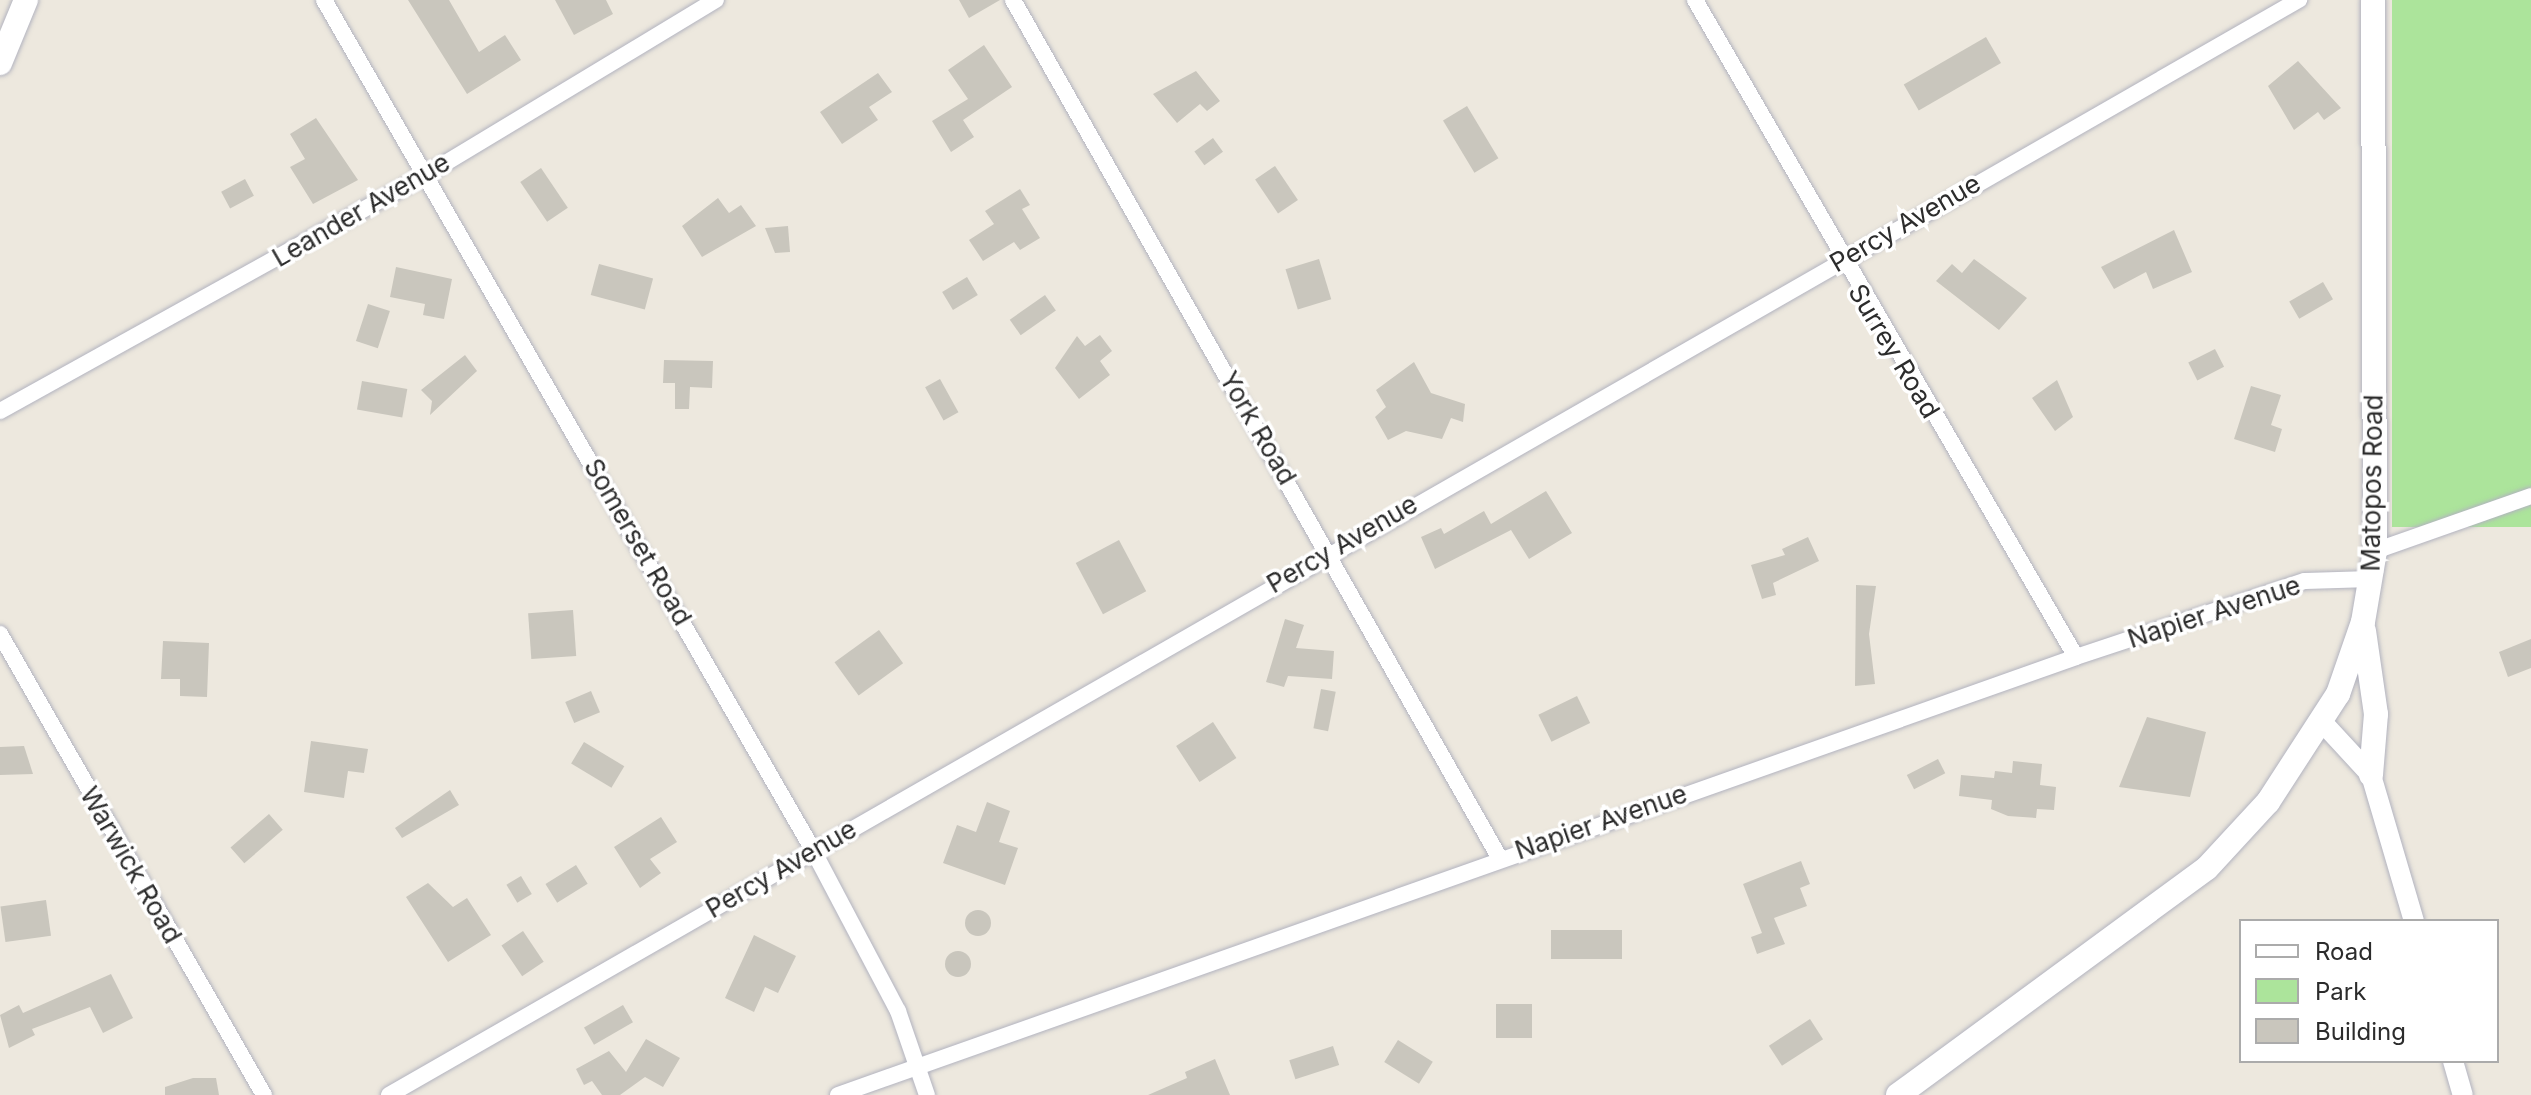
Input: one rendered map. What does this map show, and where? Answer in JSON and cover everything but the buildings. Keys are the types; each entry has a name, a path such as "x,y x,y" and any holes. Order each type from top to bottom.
{"main road":[{"path":"0,63 26,0"},
{"name":"Matopos Road","path":"1898,1095 2207,868 2324,724 2363,622 2375,551 2373,0"},
{"path":"2363,622 2376,714 2371,775"}],"street":[{"name":"Somerset Road","path":"324,0 429,173 813,850 898,1011 927,1095"},
{"name":"Leander Avenue","path":"0,411 429,173 716,0"},
{"name":"York Road","path":"1013,0 1499,857"},
{"name":"Surrey Road","path":"1695,0 1840,260 2076,657"},
{"name":"Percy Avenue","path":"389,1095 1328,551 2299,0"},
{"path":"2375,551 2531,496"},
{"name":"Napier Avenue","path":"838,1095 1499,857 2076,657 2305,581 2371,579"},
{"name":"Warwick Road","path":"0,634 264,1095"},
{"path":"2324,724 2371,775 2413,919"},
{"path":"2454,1063 2463,1095"}],"green space":[{"path":"2392,0 2531,0 2531,527 2392,527"}]}
